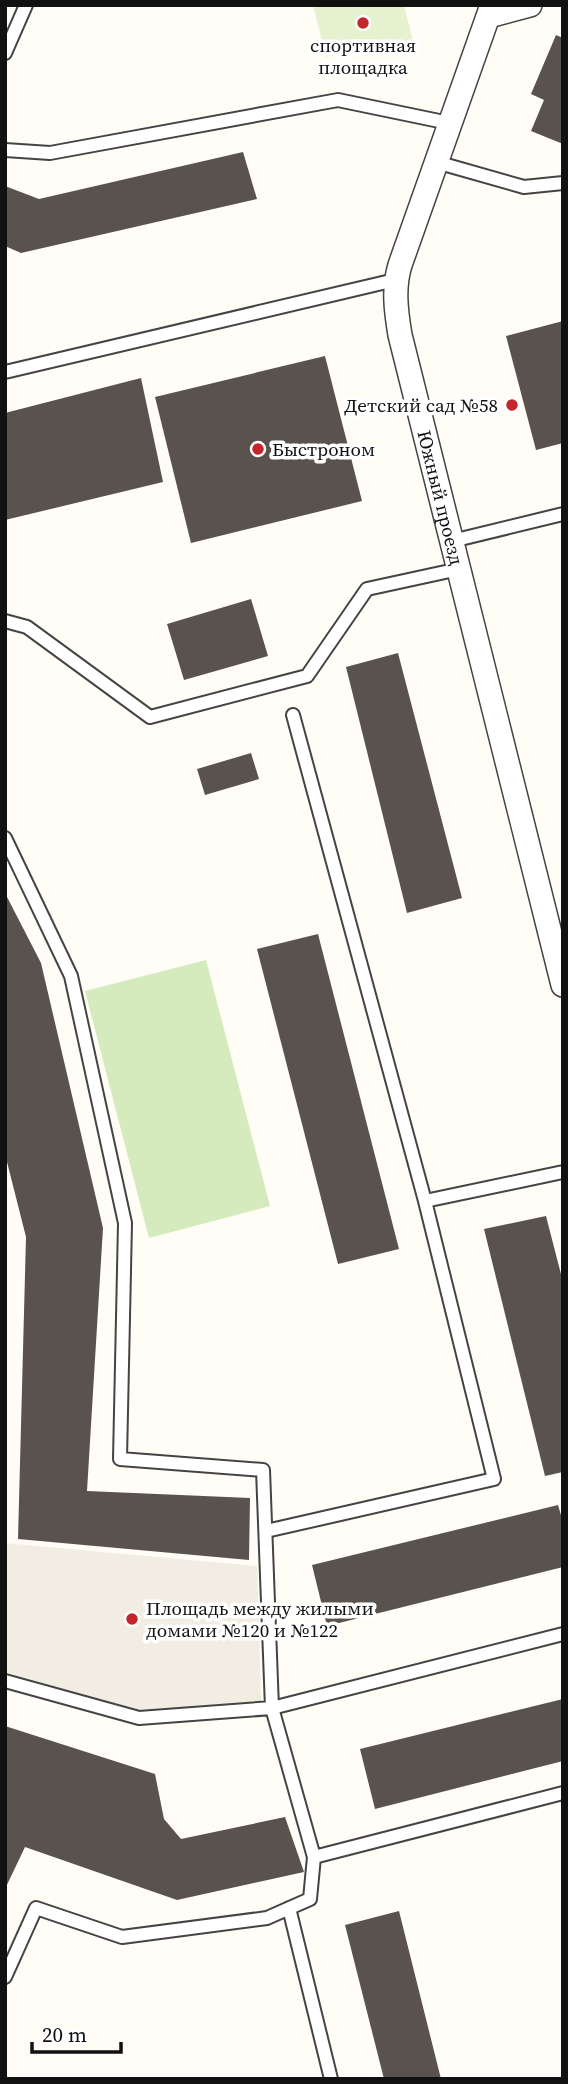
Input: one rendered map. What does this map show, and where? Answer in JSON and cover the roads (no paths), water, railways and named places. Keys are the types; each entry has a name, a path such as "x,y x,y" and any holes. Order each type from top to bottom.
{"street":[{"path":"490,10 530,5"},
{"name":"Южный проезд","path":"490,10 395,280 396,308 400,335 563,985"}],"lane":[{"path":"5,53 26,5"},
{"path":"5,150 50,153 338,100 449,123"},
{"path":"436,162 524,187 563,184"},
{"path":"5,372 395,280"},
{"path":"452,541 563,514"},
{"path":"5,621 27,627 149,717 307,676 367,589 459,569"},
{"path":"266,1531 495,1479 425,1201 293,715"},
{"path":"5,838 71,976 125,1223 120,1459 264,1470 272,1708 314,1857 310,1899 267,1918 122,1937 36,1909 5,1977"},
{"path":"425,1201 563,1172"},
{"path":"5,1681 139,1718 272,1708 563,1634"},
{"path":"314,1857 563,1793"},
{"path":"289,1908 331,2079"}],"place":[{"name":"спортивная площадка","path":"363,23"},
{"name":"Детский сад №58","path":"512,405"},
{"name":"Быстроном","path":"258,449"},
{"name":"Площадь между жилыми домами №120 и №122","path":"132,1619"}]}
